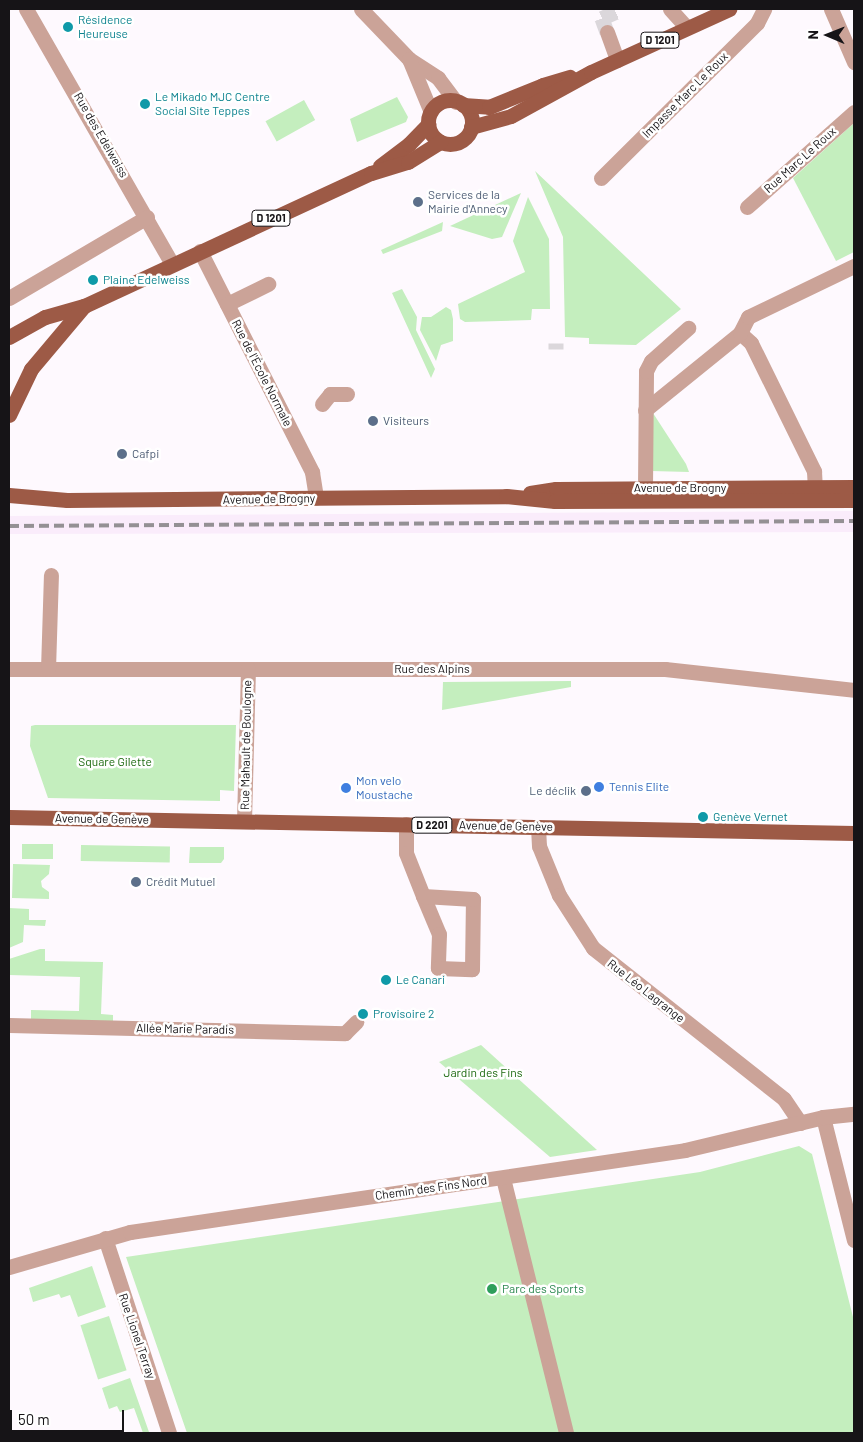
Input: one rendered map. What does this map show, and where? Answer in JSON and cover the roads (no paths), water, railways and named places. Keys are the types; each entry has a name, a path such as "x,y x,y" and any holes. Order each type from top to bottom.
{"main road":[{"name":"D 1201","path":"591,72 723,10"},
{"path":"371,173 409,144 440,103 459,103 489,107 543,85 591,72"},
{"path":"471,127 511,116 591,72"},
{"path":"430,118 430,132 440,142 453,144 462,141 471,127 471,119 459,103"},
{"path":"371,173 408,162 440,142"},
{"name":"D 1201","path":"9,337 44,317 84,306 371,173"},
{"path":"9,415 31,369 84,306"},
{"name":"Avenue de Brogny","path":"10,496 32,499 506,496 555,501 633,501 811,494 854,487"},
{"name":"Avenue de Brogny","path":"506,496 556,489 645,488 811,494 854,500"},
{"name":"Avenue de Genève","path":"9,817 854,833"}],"street":[{"name":"Rue des Edelweiss","path":"26,9 147,217 172,264"},
{"path":"361,9 409,59 430,71 459,103"},
{"path":"670,9 687,28"},
{"name":"Impasse Marc Le Roux","path":"601,178 757,24 764,9"},
{"path":"831,9 854,62"},
{"path":"607,32 617,60"},
{"path":"409,59 430,118"},
{"name":"Rue Marc Le Roux","path":"747,207 854,112"},
{"path":"9,298 147,217"},
{"name":"Rue de l'École Normale","path":"200,251 312,472 316,498"},
{"path":"645,410 740,333 748,317 854,266"},
{"path":"227,304 268,284"},
{"path":"633,501 645,488 645,410 648,367 688,328"},
{"path":"740,333 748,339 756,352 814,472 811,494"},
{"path":"322,404 330,394 347,394"},
{"path":"48,669 51,575"},
{"name":"Rue des Alpins","path":"9,668 248,670 665,669 854,690"},
{"name":"Rue Mahault de Boulogne","path":"244,821 248,670"},
{"path":"406,824 406,853 423,896 439,934 438,968 472,969 472,899 423,896"},
{"name":"Rue Léo Lagrange","path":"538,827 539,846 560,895 593,948 778,1094 792,1108 800,1123"},
{"name":"Allée Marie Paradis","path":"9,1025 345,1033 356,1022"},
{"name":"Chemin des Fins Nord","path":"9,1266 105,1238 693,1149 823,1117 854,1114"},
{"path":"823,1117 854,1240"},
{"path":"503,1178 566,1433"},
{"name":"Rue Lionel Terray","path":"105,1238 169,1433"}],"tunnel":[{"path":"607,32 602,18 622,9"},
{"path":"556,343 556,349"}],"railway":[{"path":"9,526 854,521"}],"place":[{"name":"Résidence Heureuse","path":"68,27"},
{"name":"Le Mikado MJC Centre Social Site Teppes","path":"145,104"},
{"name":"Services de la Mairie d'Annecy","path":"418,202"},
{"name":"Plaine Edelweiss","path":"93,280"},
{"name":"Visiteurs","path":"373,421"},
{"name":"Cafpi","path":"122,454"},
{"name":"Tennis Elite","path":"599,787"},
{"name":"Mon velo Moustache","path":"346,788"},
{"name":"Le déclik","path":"586,791"},
{"name":"Genève Vernet","path":"703,817"},
{"name":"Crédit Mutuel","path":"136,882"},
{"name":"Le Canari","path":"386,980"},
{"name":"Provisoire 2","path":"363,1014"},
{"name":"Parc des Sports","path":"492,1289"}],"park label":[{"name":"Square Gilette","path":"115,762"},
{"name":"Jardin des Fins","path":"483,1073"}]}
